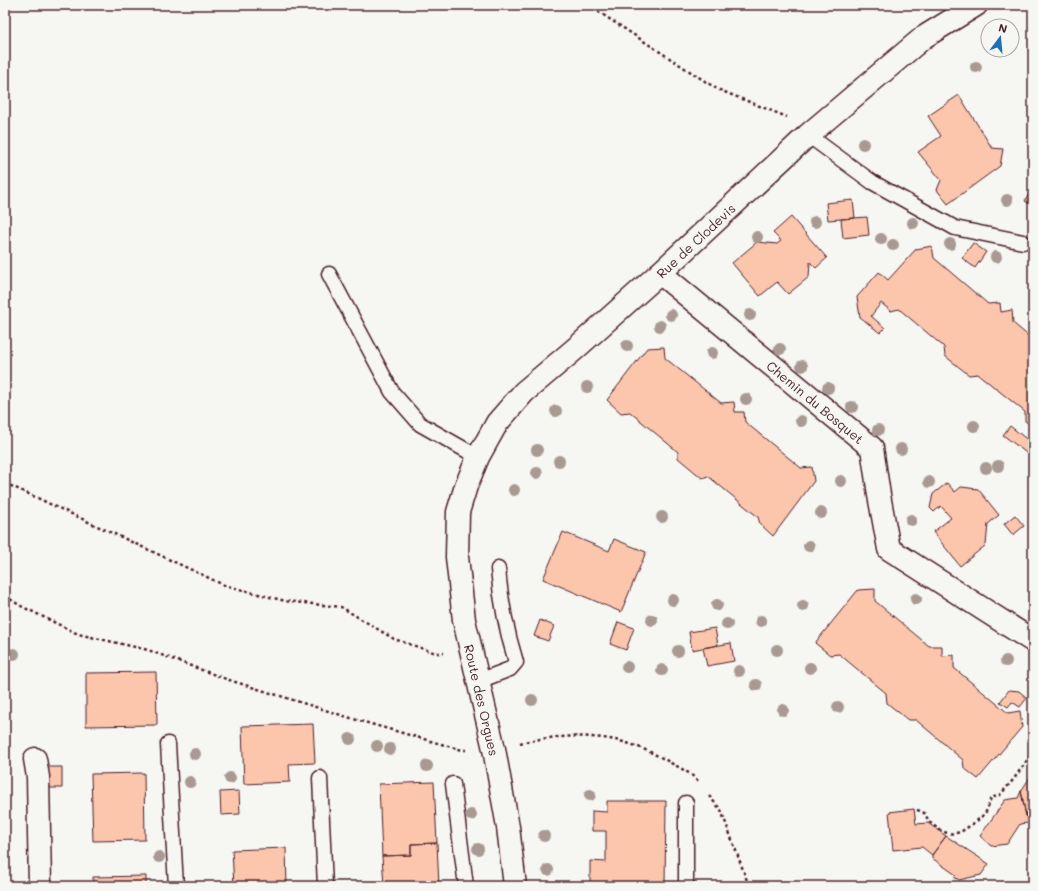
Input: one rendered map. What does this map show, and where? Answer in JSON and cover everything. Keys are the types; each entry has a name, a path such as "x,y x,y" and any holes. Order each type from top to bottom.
{"street":[{"name":"Rue de Clodevis","path":"458,512 466,486 478,457 497,423 524,392 575,349 660,273 808,134 924,37 976,5"},
{"name":"Chemin du Bosquet","path":"660,273 872,448 878,495 889,549 1033,641"},
{"name":"Route des Orgues","path":"458,512 457,557 464,620 494,749 508,827 515,886"},
{"path":"35,759 38,777 40,886"}],"lane":[{"path":"808,134 872,182 955,228 1023,242"},
{"path":"329,274 392,392 420,424 478,457"},
{"path":"479,681 510,669 516,662 507,631 500,592 498,570"},
{"path":"168,744 176,886"},
{"path":"320,778 325,886"},
{"path":"453,784 466,886"},
{"path":"686,803 686,886"}],"path":[{"path":"588,5 717,89 785,115 808,134"},
{"path":"5,483 224,585 285,601 341,607 394,639 436,653 472,651"},
{"path":"5,596 21,606 78,634 148,650 226,679 421,739 462,750 494,749 536,739 577,736 615,740 656,754 692,775 700,784"},
{"path":"917,810 924,812 929,821 945,833 953,835 962,832 985,812 991,798 1000,794 1013,780 1033,752"},
{"path":"708,794 721,810 749,886"}],"building":[{"path":"959,95 992,148 1003,149 1000,166 948,204 937,190 941,180 918,152 941,136 928,116"},
{"path":"1033,186 1033,206 1025,201"},
{"path":"853,200 855,218 828,220 826,203"},
{"path":"791,217 827,258 816,268 810,262 809,277 788,294 777,282 760,296 732,263 757,242 777,244 781,241 773,233"},
{"path":"867,217 869,235 843,238 841,219"},
{"path":"973,243 986,252 975,268 962,258"},
{"path":"932,246 934,258 988,304 1000,303 1001,312 1012,310 1013,323 1033,340 1033,427 1025,421 1025,412 978,374 969,375 945,356 944,347 899,309 891,311 881,303 871,316 885,328 880,333 860,317 857,297 879,272 888,280 916,249"},
{"path":"664,347 665,358 721,403 734,402 735,412 744,412 745,422 801,468 812,467 814,481 773,536 760,524 758,517 708,476 702,478 678,458 678,452 630,412 621,413 607,400 647,348"},
{"path":"1010,426 1029,441 1033,436 1033,454 1029,455 1003,435"},
{"path":"947,483 955,492 961,487 978,489 999,515 988,524 986,545 960,566 933,532 951,518 941,506 934,512 930,508 933,494"},
{"path":"1015,515 1024,526 1013,535 1004,524"},
{"path":"563,532 609,551 614,539 646,552 621,612 543,579"},
{"path":"875,589 875,601 929,646 942,646 942,656 954,655 954,668 1008,713 1020,711 1022,727 978,779 964,768 963,760 916,720 908,720 887,703 886,693 839,654 830,655 815,643 858,590"},
{"path":"540,620 554,626 548,641 534,636"},
{"path":"618,622 634,628 626,650 610,644"},
{"path":"715,628 718,645 692,650 689,632"},
{"path":"731,643 734,661 707,666 703,648"},
{"path":"156,672 157,725 86,726 86,673"},
{"path":"1009,690 1019,691 1027,698 1020,707 1012,702 1008,707 1000,702"},
{"path":"313,724 315,763 289,764 290,782 244,784 242,726"},
{"path":"48,767 62,767 62,788 48,788"},
{"path":"144,773 145,840 93,841 91,774"},
{"path":"1033,773 1033,821 1026,816 1021,791"},
{"path":"434,782 437,843 411,844 411,855 382,856 379,784"},
{"path":"239,791 240,814 221,815 220,792"},
{"path":"1021,791 1026,816 1033,821 1033,828 1026,823 1020,824 1007,844 991,846 980,836 1005,800 1018,798"},
{"path":"607,801 666,801 665,886 590,885 590,861 606,862 606,831 592,831 592,811 607,812"},
{"path":"914,809 916,824 928,823 946,836 932,855 922,847 893,850 889,812"},
{"path":"946,836 989,864 981,875 959,880 954,877 956,875 932,858 932,855"},
{"path":"437,843 439,886 384,886 382,856 411,855 411,844"},
{"path":"286,848 287,886 234,886 232,850"},
{"path":"146,876 146,886 93,886 93,877"},
{"path":"603,885 665,886 603,886"}]}
